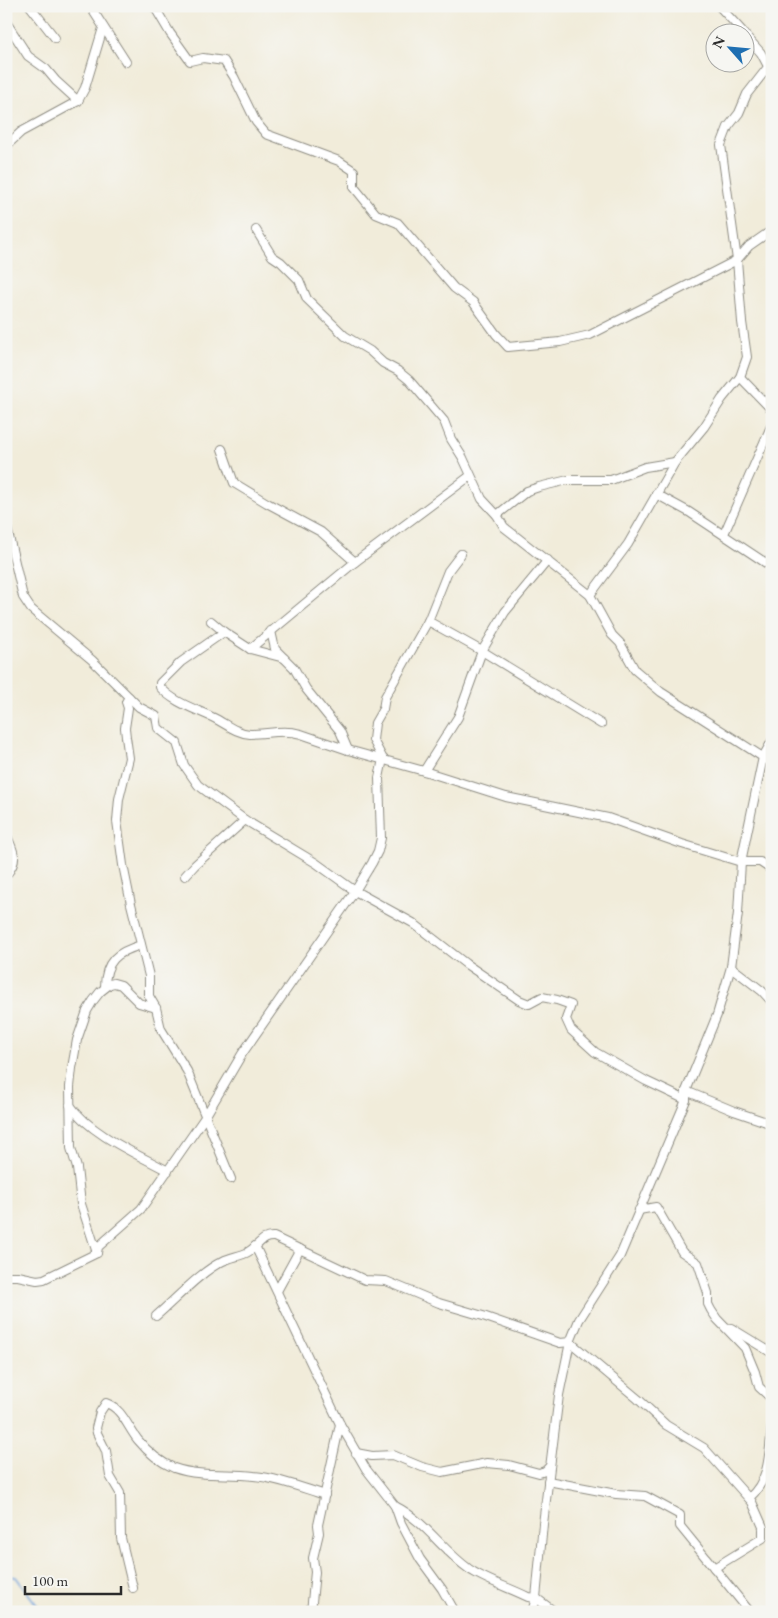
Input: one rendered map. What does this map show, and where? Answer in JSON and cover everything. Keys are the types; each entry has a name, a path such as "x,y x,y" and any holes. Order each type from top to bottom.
{"street":[{"path":"30,6 55,38"},
{"path":"90,6 126,62"},
{"path":"154,6 190,61 203,58 224,61 256,122 266,134 339,161 354,171 354,187 376,214 398,223 454,288 473,302 508,347 560,342 590,335 737,260 749,246 772,230"},
{"path":"719,6 734,22"},
{"path":"6,22 28,56 78,100"},
{"path":"6,146 21,132 78,100 85,88 103,28"},
{"path":"756,48 770,64 772,74"},
{"path":"590,595 628,544 675,462 704,427 722,399 740,377 747,357 737,260 721,145 728,127 739,113 747,94 770,64"},
{"path":"256,230 272,256 281,262 298,280 307,299 346,336 409,380 444,421 450,439 463,458 482,499 497,515 504,527 590,595 612,635 620,644 635,670 661,692 772,762"},
{"path":"740,377 772,410"},
{"path":"724,534 772,424"},
{"path":"222,449 234,483 321,532 355,562"},
{"path":"497,515 528,491 539,487 568,480 611,480 645,468 675,462"},
{"path":"250,649 355,562 470,476"},
{"path":"656,494 724,534 772,567"},
{"path":"6,524 23,597 31,610 92,660 139,707 156,716 158,728 177,743 184,765 198,785 245,820 316,863 355,890 412,923 466,964 519,1000 529,1004 542,997 571,1005 566,1019 571,1030 595,1052 646,1081 772,1124"},
{"path":"97,1254 98,1247 141,1209 168,1171 205,1118 242,1054 372,863 381,838 379,778 383,759 373,740 375,723 382,709 385,697 428,621 448,571 461,554"},
{"path":"424,771 458,717 482,651 505,612 548,560"},
{"path":"211,621 250,649 286,658"},
{"path":"428,621 482,651 601,724"},
{"path":"271,631 275,649 294,668 306,689 340,731 348,750"},
{"path":"224,632 181,662 164,678 160,683 160,687 165,693 176,700 243,733 293,732 506,797 608,818 741,862 760,862 772,870"},
{"path":"129,697 126,702 128,708 125,728 129,758 119,799 117,821 123,865 148,976 149,996 156,1008 161,1030 186,1070 231,1179"},
{"path":"532,1612 536,1598 559,1395 570,1342 579,1320 620,1256 656,1174 717,1015 731,967 738,913 741,862 762,757 772,741"},
{"path":"185,876 245,820"},
{"path":"6,834 15,855 15,861 6,875"},
{"path":"105,988 105,975 109,965 124,950 142,945"},
{"path":"731,967 762,991 772,1002"},
{"path":"97,1254 81,1204 77,1168 71,1148 70,1105 72,1068 77,1040 87,1011 97,995 110,984 118,984 126,988 139,1003 156,1008"},
{"path":"70,1105 96,1130 168,1171"},
{"path":"639,1210 656,1207 682,1252 698,1263 708,1293 708,1304 720,1322 745,1348 759,1387 772,1399"},
{"path":"156,1316 212,1268 223,1261 248,1252 264,1238 274,1237 365,1280 386,1281 439,1303 560,1343 570,1342 666,1425 704,1448 749,1498 763,1527 763,1538 714,1568"},
{"path":"255,1246 340,1424 366,1469 395,1506 420,1559 442,1589 455,1612"},
{"path":"277,1291 300,1249"},
{"path":"6,1276 18,1276 37,1280 44,1279 97,1254"},
{"path":"720,1322 772,1353"},
{"path":"133,1588 120,1530 122,1513 120,1493 110,1476 106,1451 96,1428 100,1412 106,1403 123,1416 137,1439 150,1452 175,1468 217,1476 255,1476 325,1494"},
{"path":"310,1612 315,1572 314,1558 319,1533 318,1525 340,1424"},
{"path":"749,1498 757,1489 767,1469 772,1425"},
{"path":"356,1453 372,1456 393,1455 422,1467 442,1472 487,1463 509,1465 538,1473 545,1471 550,1466"},
{"path":"548,1481 616,1494 645,1496 680,1515 680,1526 750,1612"},
{"path":"395,1506 422,1525 471,1570 528,1597 536,1598 555,1612"}],"waterway":[{"path":"6,1576 16,1577 42,1612"}]}
